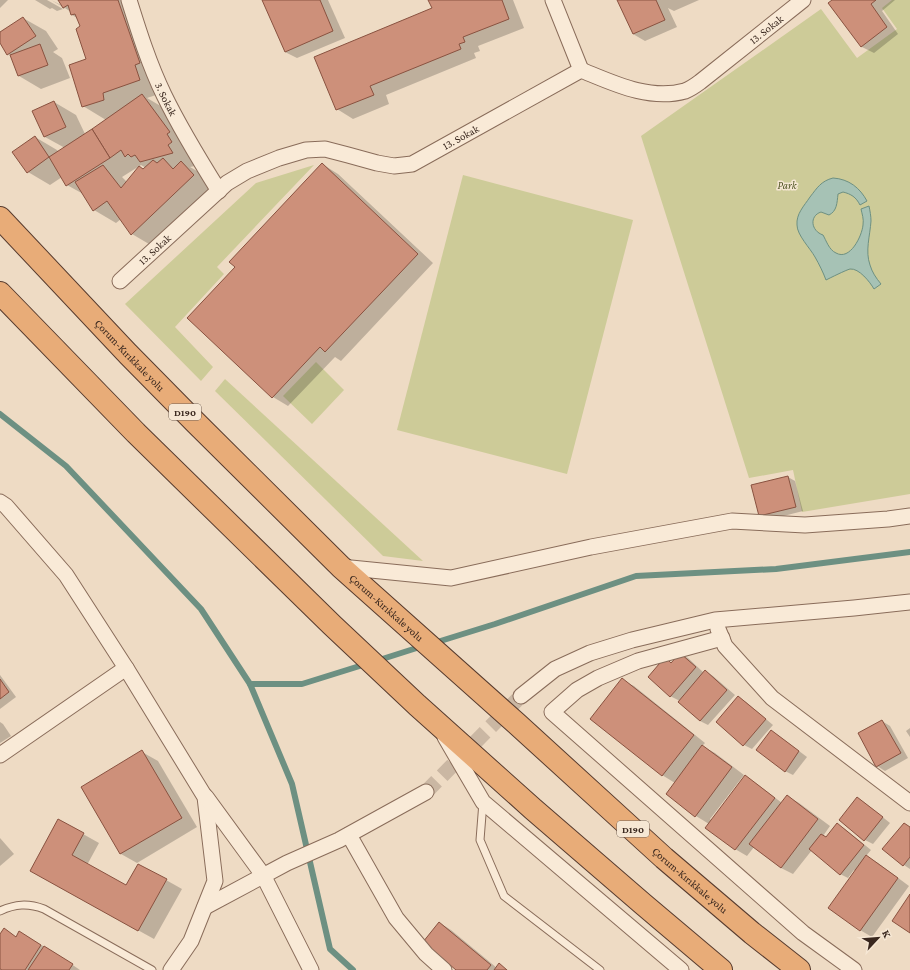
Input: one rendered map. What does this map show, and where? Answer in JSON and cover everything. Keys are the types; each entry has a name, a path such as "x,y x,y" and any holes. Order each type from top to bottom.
{"highway":[{"name":"Çorum-Kırıkkale yolu","path":"0,218 200,428 341,567 670,863 752,933 799,970"},
{"path":"0,293 136,432 332,625 417,705 545,819 722,970"}],"street":[{"name":"3. Sokak","path":"129,0 152,67 164,94 195,152 219,190"},
{"path":"553,0 581,70"},
{"name":"13. Sokak","path":"120,281 219,190 247,171 279,158 306,150 325,149 394,166 412,164 581,70 627,88 650,93 686,91 700,82 803,0"},
{"path":"2,507 66,576 126,668 206,797 263,875 311,970"},
{"path":"341,567 451,578 591,547 732,521 805,526 910,516"},
{"path":"521,696 555,669 590,653 632,640 715,620 910,602"},
{"path":"715,620 725,646 772,698 909,801"},
{"path":"722,638 638,661 598,678 577,690 552,712 803,933 854,970"},
{"path":"0,755 126,668"},
{"path":"436,722 483,802 681,970"},
{"path":"205,907 287,863 344,838 426,792"},
{"path":"171,970 191,941 215,881 206,797"},
{"path":"344,838 396,918 426,954 444,970"}],"lane":[{"path":"483,802 480,840 504,896 600,970"},
{"path":"0,911 17,905 35,906 44,909 152,970"}],"green space":[{"name":"Park","path":"892,0 910,0 910,494 802,512 793,470 749,478 641,136 821,9 857,58 897,29 882,8"},
{"path":"314,165 217,267 224,274 175,327 213,367 201,381 125,304 256,183"},
{"path":"463,175 633,220 567,474 397,430"},
{"path":"316,362 344,390 312,424 283,396"},
{"path":"225,379 423,561 383,556 215,391"}],"shaded area":[{"path":"833,178 849,182 861,192 867,201 860,205 851,195 843,192 838,194 834,211 829,215 821,212 817,214 813,220 814,227 823,235 834,252 841,255 846,254 858,241 862,230 863,217 861,209 869,206 871,221 868,254 873,273 881,284 874,289 864,276 853,269 826,280 813,253 799,233 797,221 803,207 820,185"}],"building":[{"path":"58,0 118,0 140,63 135,65 140,80 103,93 104,100 82,107 69,65 86,59 76,29 80,26 75,14 71,15 68,5 63,8"},
{"path":"262,0 320,0 333,31 285,52"},
{"path":"428,0 502,0 509,19 463,37 465,42 459,44 461,49 370,86 374,95 336,110 314,57 432,8"},
{"path":"617,0 656,0 665,20 633,34"},
{"path":"832,0 876,0 871,4 887,27 861,47 828,3"},
{"path":"23,17 36,36 7,55 0,43 0,32"},
{"path":"40,44 48,65 18,76 10,55"},
{"path":"142,94 170,132 167,134 172,142 168,145 173,153 140,162 135,155 131,157 128,154 125,157 121,150 110,158 92,129"},
{"path":"54,101 66,127 44,137 32,111"},
{"path":"92,129 110,158 66,186 49,157"},
{"path":"35,136 49,157 27,173 12,152"},
{"path":"163,158 173,169 181,161 194,175 131,235 107,201 93,211 75,182 103,165 121,188 139,166 143,169 153,160 157,163"},
{"path":"322,163 418,254 325,352 320,347 272,398 187,318 235,267 229,262"},
{"path":"788,476 796,507 759,516 751,485"},
{"path":"680,653 696,667 670,697 648,677 665,657 671,663"},
{"path":"705,670 727,690 700,721 678,702"},
{"path":"622,678 694,735 662,776 590,719"},
{"path":"0,679 9,692 0,699"},
{"path":"738,696 766,719 743,746 716,722"},
{"path":"882,720 901,753 876,767 858,733"},
{"path":"771,730 799,751 785,772 756,750"},
{"path":"702,745 732,767 695,817 666,794"},
{"path":"142,750 182,818 120,854 81,787"},
{"path":"745,775 775,798 735,850 705,828"},
{"path":"787,795 818,819 781,868 749,844"},
{"path":"857,797 883,817 864,841 839,820"},
{"path":"58,819 84,833 72,855 126,885 138,864 167,879 138,931 30,871"},
{"path":"837,823 864,845 840,875 809,849 821,834 826,837"},
{"path":"904,823 910,827 910,857 903,866 882,849"},
{"path":"866,855 898,878 860,931 828,908"},
{"path":"910,894 910,933 892,921"},
{"path":"439,922 491,965 487,970 456,970 423,942"},
{"path":"4,928 16,937 19,931 41,945 25,970 0,969 0,934"},
{"path":"44,946 73,964 69,970 28,970"},
{"path":"499,963 507,970 494,970"}],"waterway":[{"path":"0,414 66,466 201,609 250,684 292,784 330,949 353,970"},
{"path":"434,643 636,576 776,569 910,552"},
{"path":"376,661 423,646"},
{"path":"250,684 302,684 366,664"}],"tunnel":[{"path":"426,792 521,696"}]}
